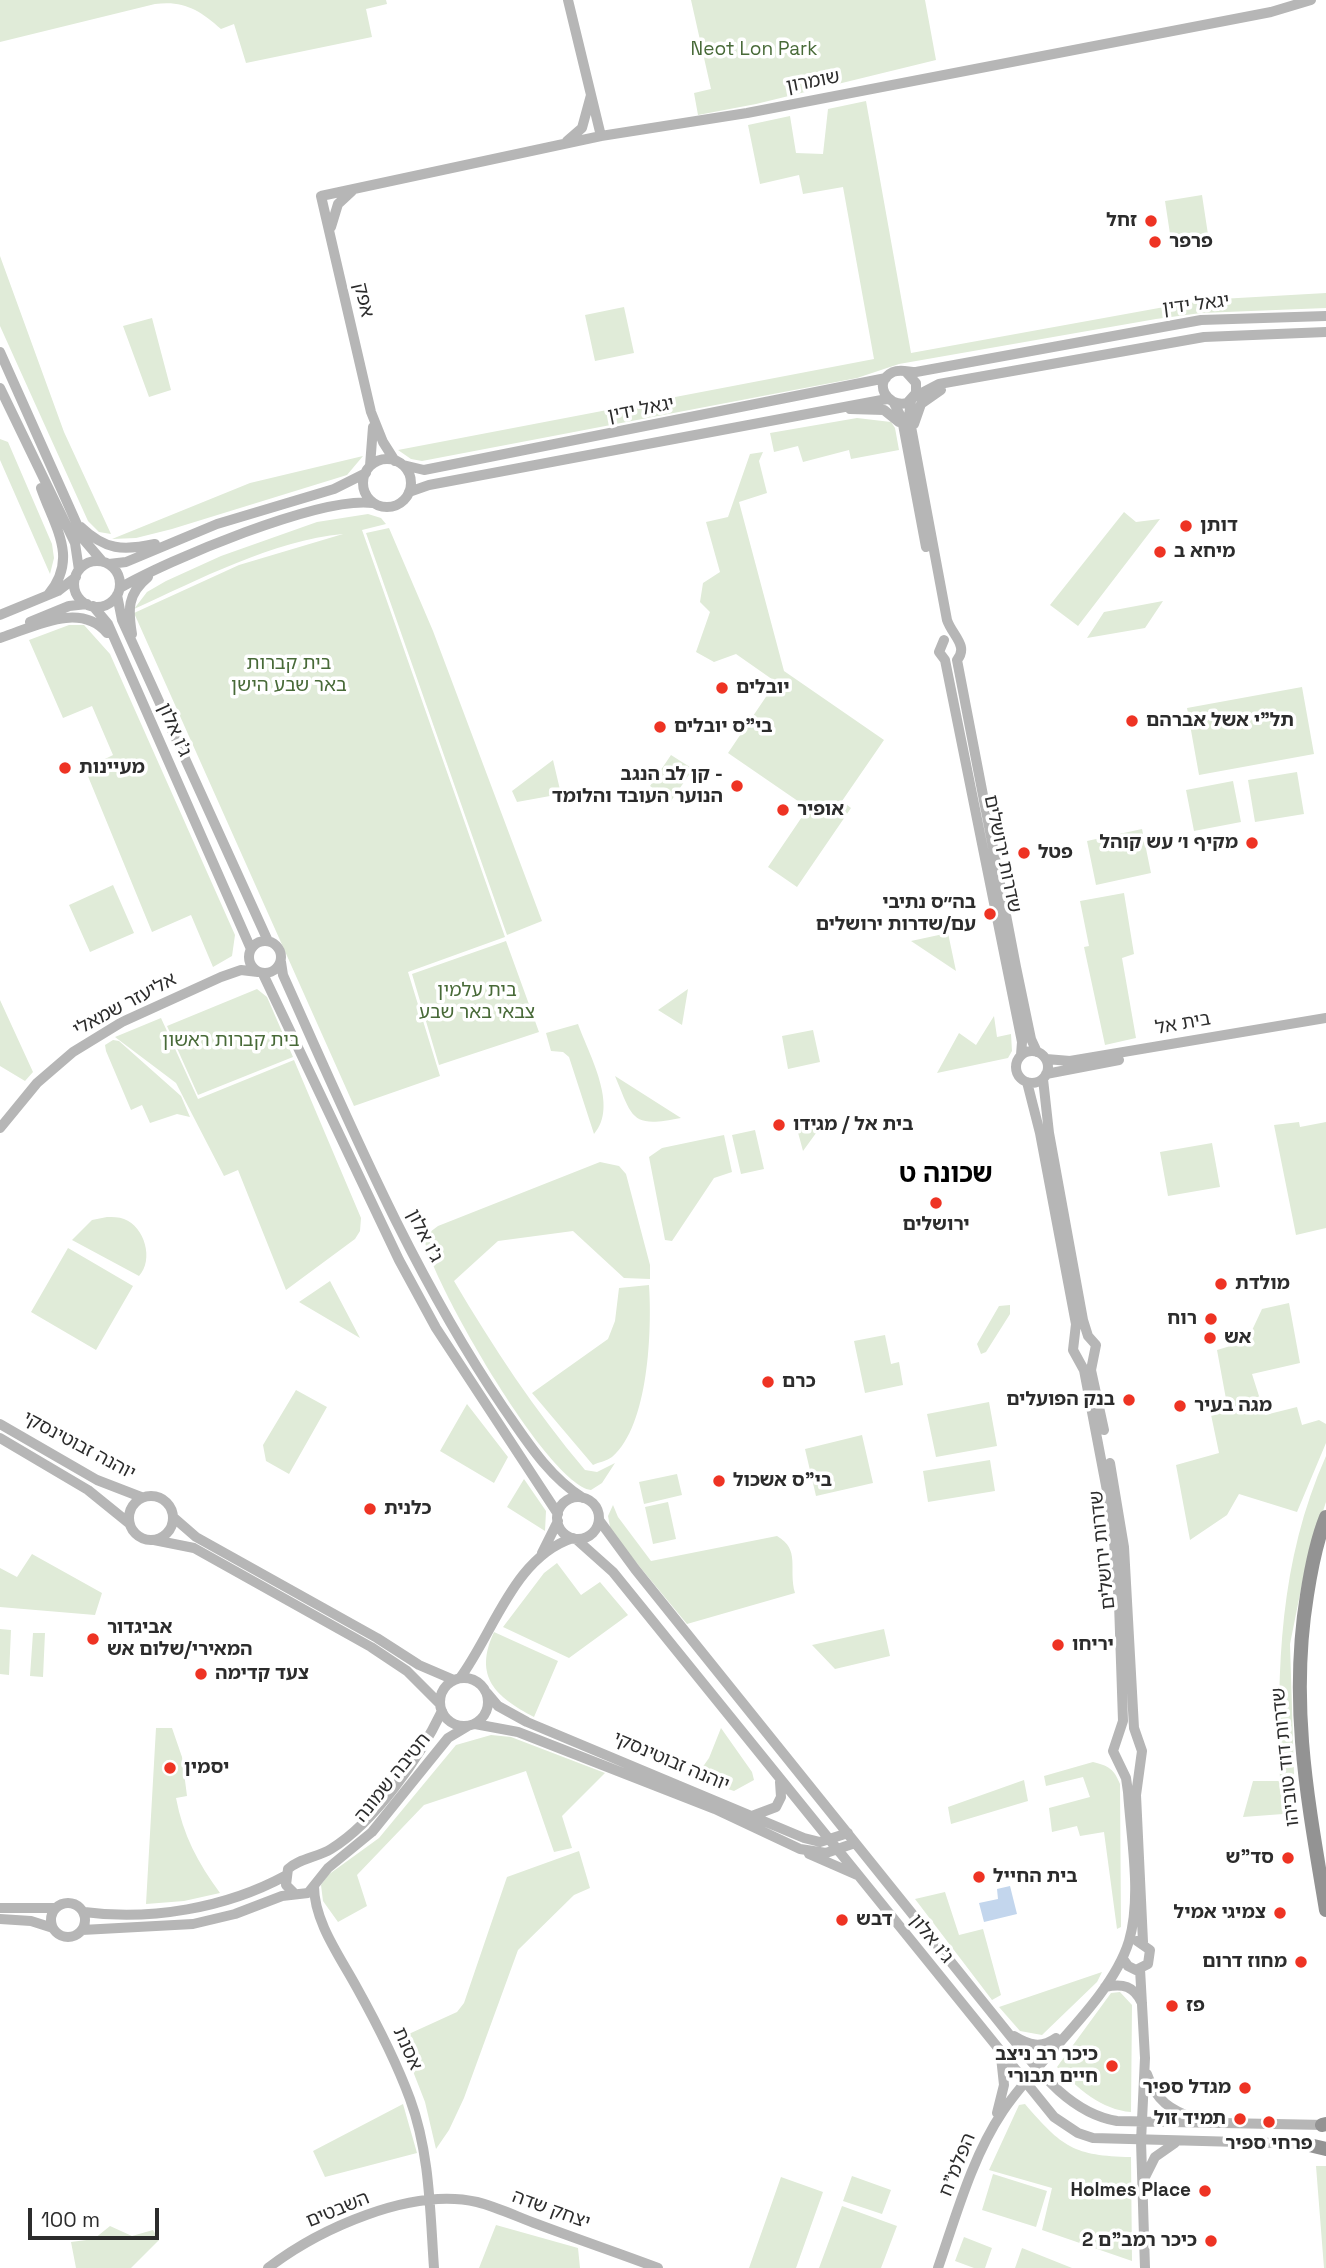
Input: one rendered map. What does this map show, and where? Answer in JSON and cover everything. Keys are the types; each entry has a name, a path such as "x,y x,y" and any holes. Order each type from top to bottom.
{"highway":[{"name":"שדרות דוד טוביהו","path":"1326,1517 1313,1559 1301,1631 1297,1688 1303,1769 1326,1910"},
{"path":"1305,2144 1326,2147"}],"street":[{"path":"568,0 601,136"},
{"name":"שומרון","path":"321,196 601,136 786,105 1271,12 1311,0"},
{"path":"560,145 582,128 591,93"},
{"path":"330,237 338,204 357,188"},
{"name":"אפק","path":"321,196 371,412 374,446 368,469"},
{"name":"יגאל ידין","path":"906,372 1201,320 1323,315"},
{"name":"יגאל ידין","path":"912,399 939,384 1204,337 1326,332"},
{"path":"0,352 76,522 90,550 118,574 119,592"},
{"path":"949,639 909,416 916,383 906,372 895,372 886,378 883,388 904,431 949,639 963,650 951,660 939,649 949,639"},
{"name":"יגאל ידין","path":"399,463 424,470 886,378"},
{"path":"915,449 914,422 921,404 937,391 973,378"},
{"path":"0,388 22,439 65,558 61,577 48,595"},
{"path":"891,401 912,399"},
{"name":"יגאל ידין","path":"409,492 429,485 816,410 891,401"},
{"path":"816,410 884,410 895,416 904,431"},
{"name":"אפק","path":"371,412 383,442 399,463"},
{"path":"22,439 75,543 76,592 90,605"},
{"path":"0,615 48,595 89,562 126,562 178,539 271,506 334,489 382,460 399,463 410,477 409,492 402,502 392,507 353,503 276,523 173,561 119,592 107,604 69,606 0,636"},
{"path":"368,469 363,486 373,503"},
{"path":"76,522 99,543 116,549 178,539"},
{"path":"135,651 128,611 133,593 147,577 173,561"},
{"name":"ג'ו אלון","path":"119,592 122,620 135,651 268,941"},
{"name":"ג'ו אלון","path":"90,605 107,624 250,951"},
{"path":"0,636 78,616 94,621 116,644"},
{"name":"שדרות ירושלים","path":"951,660 1022,1042 1016,1070 1027,1082"},
{"name":"שדרות ירושלים","path":"951,660 1031,1039 1042,1055 1045,1076"},
{"path":"268,941 277,946 281,962 276,970 260,973 250,964 250,951 258,942 268,941"},
{"name":"אליעזר שמאלי","path":"214,980 250,951"},
{"name":"ג'ו אלון","path":"281,962 283,975 374,1176 448,1321 541,1460 560,1481 583,1498"},
{"name":"אליעזר שמאלי","path":"0,1128 35,1086 73,1052 122,1022 241,970 260,973"},
{"name":"ג'ו אלון","path":"260,973 271,984 399,1260 436,1328 558,1517"},
{"name":"בית אל","path":"1021,1055 1042,1055 1070,1061 1326,1018"},
{"name":"בית אל","path":"1027,1082 1045,1076 1326,1025"},
{"path":"1027,1082 1040,1133 1076,1324 1073,1350 1079,1358 1093,1356 1096,1345 1088,1336 1049,1133 1045,1076"},
{"path":"1074,1340 1088,1336"},
{"name":"שדרות ירושלים","path":"1093,1356 1091,1370 1125,1547 1133,1728 1138,1742"},
{"name":"שדרות ירושלים","path":"1079,1358 1096,1426 1112,1517 1123,1706 1119,1741"},
{"name":"יוהנה זבוטינסקי","path":"0,1424 97,1480 141,1497"},
{"name":"יוהנה זבוטינסקי","path":"0,1438 88,1490 130,1524"},
{"path":"482,1642 478,1666 485,1689 486,1714 472,1725 452,1723 441,1707 407,1671 371,1647 194,1548 140,1537 130,1524 129,1512 141,1497 154,1496 165,1501 173,1517 196,1537 377,1638 419,1665 485,1689"},
{"path":"441,1707 443,1690 457,1679 510,1595 537,1562 555,1546 589,1536 599,1520 594,1505 583,1498 570,1499 558,1517 537,1562"},
{"path":"154,1540 165,1535 173,1517"},
{"path":"558,1517 563,1532 575,1538"},
{"name":"ג'ו אלון","path":"599,1520 619,1549 1008,2033 1062,2094 1095,2115 1142,2122 1325,2125"},
{"name":"ג'ו אלון","path":"575,1538 613,1572 1054,2118 1078,2133 1093,2138 1305,2144"},
{"name":"יוהנה זבוטינסקי","path":"485,1689 498,1706 527,1722 814,1841 829,1840"},
{"name":"חטיבה שמונה","path":"302,1863 331,1849 362,1822 409,1766 441,1707"},
{"name":"יוהנה זבוטינסקי","path":"472,1725 518,1732 715,1809 800,1849 819,1854 837,1850"},
{"name":"חטיבה שמונה","path":"315,1884 328,1868 372,1832 448,1738 472,1725"},
{"path":"1023,2082 1105,1987 1123,1959 1128,1944 1134,1892 1128,1792 1121,1765 1113,1751 1119,1741 1130,1738 1138,1742 1142,1751 1136,1795 1143,1942"},
{"path":"1121,1765 1132,1766 1139,1761"},
{"path":"752,1816 776,1807 781,1797 779,1779"},
{"path":"829,1840 848,1833"},
{"path":"837,1850 855,1843"},
{"path":"800,1849 827,1864 857,1875"},
{"path":"0,1919 31,1921 53,1928 68,1937 82,1930 192,1924 308,1893 315,1884 313,1869 302,1863 290,1866 285,1876 288,1889 297,1894"},
{"path":"0,1908 55,1908 72,1903 84,1912 144,1913 190,1908 230,1899 285,1876"},
{"name":"אסנת","path":"315,1884 314,1900 321,1921 381,2033 409,2097 423,2147 434,2268"},
{"name":"אסנת","path":"297,1894 321,1921"},
{"path":"53,1928 51,1916 55,1908"},
{"path":"82,1930 84,1912"},
{"path":"1123,1959 1128,1966 1140,1969 1148,1964 1151,1957 1149,1947 1143,1942 1128,1944"},
{"path":"1140,1969 1144,2006 1145,2067 1141,2141 1145,2268"},
{"path":"1105,1987 1125,1985 1133,1989 1144,2006"},
{"path":"1008,2033 1024,2043 1042,2046 1067,2031"},
{"path":"993,2128 1004,2085 1001,2054"},
{"path":"1145,2067 1159,2100 1170,2109 1206,2123"},
{"name":"הפלמ\"ח","path":"938,2268 973,2171 993,2128 1023,2082"},
{"path":"1143,2186 1146,2171 1155,2157 1168,2145 1180,2141"},
{"name":"השבטים","path":"268,2268 294,2249 337,2225 380,2210 429,2202"},
{"name":"יצחק שדה","path":"429,2202 478,2202 658,2268"}],"green space":[{"path":"0,0 386,0 387,4 366,9 372,37 246,63 234,24 221,29 191,8 165,3 0,42"},
{"name":"Neot Lon Park","path":"691,0 925,0 936,60 756,104 698,115 694,93 711,89"},
{"path":"866,101 911,353 1203,300 1326,293 1326,308 1201,313 1156,319 899,364 857,378 422,461 411,459 398,450 874,359 843,187 803,194 799,175 760,184 748,125 790,116 796,153 823,154 828,109"},
{"path":"1202,195 1209,241 1172,247 1165,201"},
{"path":"0,256 64,432 111,534 99,532 88,521 0,326"},
{"path":"624,307 634,353 595,361 585,315"},
{"path":"152,318 171,390 149,397 123,326"},
{"path":"857,418 891,422 895,428 899,450 851,459 849,450 803,462 798,446 774,452 770,433"},
{"path":"0,439 8,442 52,544 54,558 50,574 0,460"},
{"path":"763,452 759,461 767,493 739,502 784,671 884,740 842,801 851,808 797,887 768,867 808,808 728,753 776,682 736,654 714,662 696,652 710,612 700,602 703,583 720,572 706,522 728,517 750,454"},
{"path":"363,456 347,475 172,529 136,538 112,539 250,483"},
{"path":"1124,512 1136,522 1160,519 1078,626 1050,605"},
{"name":"בית קברות באר שבע הישן","path":"368,514 381,518 386,524 362,530 505,937 408,972 440,1076 354,1106 134,613 239,565 343,534 290,544 263,553 134,609 147,592 221,556 317,522"},
{"path":"389,528 433,631 542,921 507,935 366,533"},
{"path":"1163,601 1145,628 1087,638 1104,612"},
{"path":"69,625 84,625 110,654 235,935 232,956 213,967 191,915 152,932 85,769 113,755 92,706 63,718 29,640"},
{"path":"1302,687 1314,754 1199,775 1187,708"},
{"path":"671,755 693,769 671,801 650,786"},
{"path":"553,760 561,794 517,802 512,791"},
{"path":"1297,772 1304,814 1255,822 1248,780"},
{"path":"1233,781 1241,822 1194,831 1186,790"},
{"path":"1142,829 1151,873 1096,885 1087,841"},
{"path":"113,885 134,933 90,952 69,905"},
{"path":"1124,893 1134,954 1122,958 1136,1038 1105,1045 1084,947 1089,946 1080,901"},
{"path":"948,933 956,971 911,941"},
{"name":"בית עלמין צבאי באר שבע","path":"506,941 539,1032 439,1065 412,974"},
{"name":"בית קברות ראשון","path":"257,989 267,997 293,1057 198,1095 167,1026"},
{"path":"688,989 682,1025 658,1010"},
{"path":"0,1000 33,1072 25,1081 0,1066"},
{"path":"994,1016 997,1037 1011,1034 1012,1051 1008,1058 937,1073 959,1033 976,1045"},
{"path":"161,1018 198,1099 294,1060 361,1218 360,1231 355,1239 286,1290 238,1170 224,1176 176,1083 115,1037"},
{"path":"578,1024 600,1080 603,1095 601,1123 594,1134 569,1057 563,1052 551,1051 546,1033"},
{"path":"813,1030 820,1062 788,1069 782,1036"},
{"path":"113,1040 119,1041 181,1096 190,1117 177,1114 150,1123 142,1105 131,1110 106,1051 105,1045"},
{"path":"615,1076 681,1118 652,1122 636,1117"},
{"path":"827,1118 803,1151 796,1125"},
{"path":"1299,1122 1300,1127 1326,1122 1326,1228 1296,1235 1274,1125"},
{"path":"755,1130 764,1169 741,1174 732,1135"},
{"path":"724,1135 732,1172 714,1178 672,1241 665,1240 649,1157 662,1148"},
{"path":"1212,1143 1220,1187 1168,1196 1160,1152"},
{"path":"600,1162 619,1166 626,1174 650,1265 650,1279 624,1278 573,1231 498,1241 454,1281 515,1378 585,1470 597,1472 615,1463 602,1483 591,1490 572,1479 548,1455 522,1421 449,1299 425,1242 430,1232 438,1226"},
{"path":"107,1217 124,1219 142,1236 146,1261 139,1276 72,1240 92,1220"},
{"path":"68,1248 133,1286 96,1350 31,1312"},
{"path":"330,1281 360,1338 299,1302"},
{"path":"649,1285 650,1326 641,1401 624,1443 608,1460 593,1465 532,1393 608,1339 615,1321 619,1288"},
{"path":"1289,1303 1300,1363 1252,1374 1265,1415 1297,1407 1302,1425 1319,1420 1326,1424 1326,1443 1297,1512 1239,1494 1227,1515 1190,1540 1176,1465 1219,1453 1209,1405 1226,1399 1217,1350 1247,1341 1262,1309"},
{"path":"1010,1305 1010,1314 986,1352 981,1354 977,1344 999,1306"},
{"path":"885,1335 891,1364 899,1362 903,1385 865,1393 854,1341"},
{"path":"296,1390 327,1407 289,1474 266,1461 263,1445"},
{"path":"989,1402 997,1446 936,1457 927,1414"},
{"path":"467,1404 508,1457 494,1483 440,1451"},
{"path":"862,1435 873,1483 816,1496 805,1449"},
{"path":"1326,1456 1326,1502 1307,1559 1290,1644 1295,1806 1283,1814 1243,1817 1253,1781 1280,1781 1279,1697 1284,1616 1299,1535 1310,1496"},
{"path":"990,1460 995,1491 928,1502 923,1471"},
{"path":"677,1474 682,1495 644,1504 639,1482"},
{"path":"524,1479 546,1511 545,1531 507,1507"},
{"path":"668,1502 676,1539 653,1544 645,1507"},
{"path":"613,1505 618,1517 651,1561 777,1536 789,1547 795,1593 687,1624 611,1532 608,1516"},
{"path":"32,1554 102,1593 95,1615 0,1607 0,1568 17,1577"},
{"path":"557,1563 581,1595 600,1582 628,1615 569,1658 503,1627 544,1573"},
{"path":"0,1629 11,1630 9,1675 0,1674"},
{"path":"884,1629 890,1656 835,1669 812,1645"},
{"path":"494,1632 558,1661 534,1717 509,1702 492,1684 486,1661"},
{"path":"33,1633 45,1633 43,1677 30,1676"},
{"path":"156,1728 172,1728 182,1757 187,1796 176,1798 179,1811 192,1848 220,1893 184,1901 146,1904"},
{"path":"721,1728 752,1772 754,1780 734,1791 695,1778 709,1758"},
{"path":"491,1735 511,1737 605,1773 562,1816 572,1848 554,1852 526,1771 424,1805 357,1875 367,1906 338,1922 323,1901 321,1885 328,1875 379,1838 456,1745"},
{"path":"1093,1762 1110,1769 1120,1784 1121,1927 1117,1929 1104,1832 1080,1836 1077,1826 1052,1832 1049,1808 1090,1797 1083,1777 1046,1786 1044,1776"},
{"path":"1024,1780 1028,1801 951,1824 948,1807"},
{"path":"579,1851 590,1888 574,1895 518,1950 464,2098 449,2130 436,2149 425,2102 400,2038 457,2012 464,2003 507,1877"},
{"path":"945,1892 959,1935 983,1929 1001,1995 992,2000 915,1899"},
{"path":"1102,1972 1097,1982 1042,2035 1020,2031 999,2007"},
{"path":"1120,1992 1132,2005 1131,2112 1100,2102 1073,2083 1057,2067 1111,1993"},
{"path":"403,2104 417,2153 325,2177 313,2151"},
{"path":"1025,2104 1049,2130 1070,2146 1096,2154 1131,2157 1132,2261 1042,2230 1052,2188 989,2170 1019,2105"},
{"path":"1316,2166 1326,2166 1326,2268 1324,2268"},
{"path":"993,2174 1047,2191 1036,2227 982,2210"},
{"path":"852,2176 891,2190 882,2214 843,2201"},
{"path":"781,2177 823,2192 796,2268 749,2268"},
{"path":"842,2206 897,2226 881,2268 819,2268"},
{"path":"496,2225 578,2248 580,2268 479,2268"},
{"path":"110,2226 132,2236 153,2230 159,2240 131,2268 76,2268 71,2242 94,2239"},
{"path":"964,2237 992,2248 985,2268 974,2268 955,2261"},
{"path":"1022,2248 1072,2268 1015,2268"}],"water":[{"path":"1010,1886 1017,1914 984,1922 979,1903 998,1899 997,1889"}],"place":[{"name":"זחל","path":"1151,221"},
{"name":"פרפר","path":"1155,242"},
{"name":"דותן","path":"1186,526"},
{"name":"מיחא ב","path":"1160,552"},
{"name":"יובלים","path":"722,688"},
{"name":"תל\"י אשל אברהם","path":"1132,721"},
{"name":"בי\"ס יובלים","path":"660,727"},
{"name":"מעיינות","path":"65,768"},
{"name":"קן לב הנגב - הנוער העובד והלומד","path":"737,786"},
{"name":"אופיר","path":"783,810"},
{"name":"מקיף ו׳ עש קוהל","path":"1252,843"},
{"name":"פטל","path":"1024,853"},
{"name":"בה״ס נתיבי עם/שדרות ירושלים","path":"990,914"},
{"name":"בית אל / מגידו","path":"779,1125"},
{"name":"ירושלים","path":"936,1203"},
{"name":"מולדת","path":"1221,1284"},
{"name":"רוח","path":"1211,1319"},
{"name":"אש","path":"1210,1338"},
{"name":"כרם","path":"768,1382"},
{"name":"בנק הפועלים","path":"1129,1400"},
{"name":"מגה בעיר","path":"1180,1406"},
{"name":"בי\"ס אשכול","path":"719,1481"},
{"name":"כלנית","path":"370,1509"},
{"name":"אביגדור המאירי/שלום אש","path":"93,1639"},
{"name":"יריחו","path":"1058,1645"},
{"name":"צעד קדימה","path":"201,1674"},
{"name":"יסמין","path":"170,1768"},
{"name":"סד\"ש","path":"1288,1858"},
{"name":"בית החייל","path":"979,1877"},
{"name":"צמיגי אמיל","path":"1280,1913"},
{"name":"דבש","path":"842,1920"},
{"name":"מחוז דרום","path":"1301,1962"},
{"name":"פז","path":"1172,2006"},
{"name":"כיכר רב ניצב חיים תבורי","path":"1112,2066"},
{"name":"מגדל ספיר","path":"1245,2088"},
{"name":"תמיד זול","path":"1240,2119"},
{"name":"פרחי ספיר","path":"1269,2122"},
{"name":"Holmes Place","path":"1205,2191"},
{"name":"כיכר רמב\"ם 2","path":"1211,2241"}],"district":[{"name":"שכונה ט","path":"946,1175"}]}
